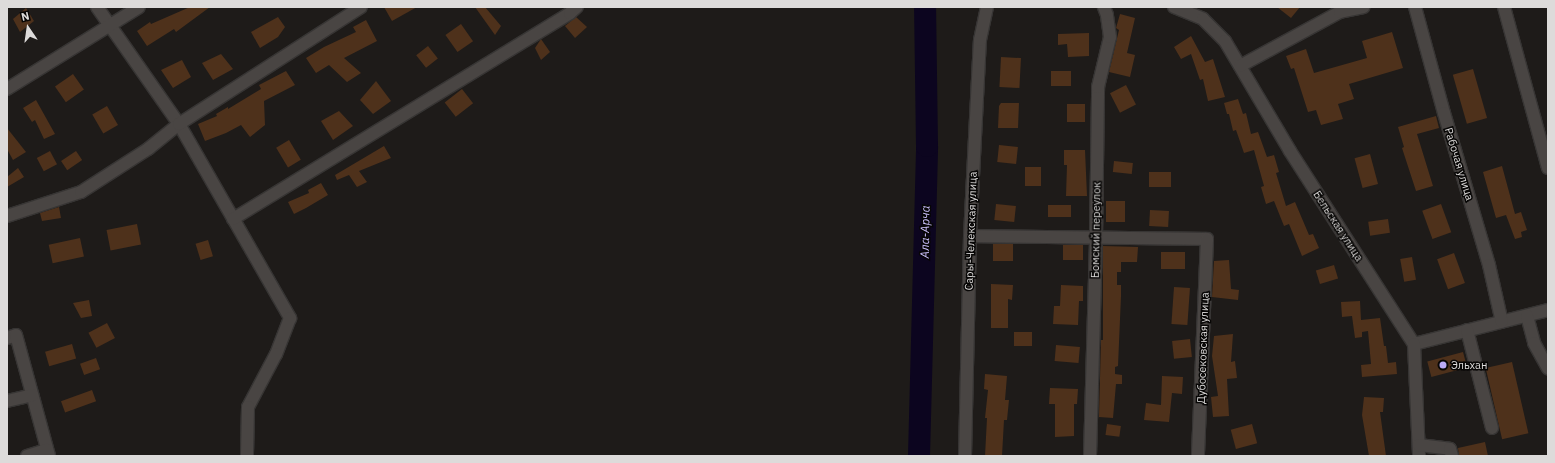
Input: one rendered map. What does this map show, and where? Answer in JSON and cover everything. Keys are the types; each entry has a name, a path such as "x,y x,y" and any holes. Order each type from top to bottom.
{"street":[{"path":"97,7 179,124 290,318 276,354 248,407 247,456"},
{"path":"7,89 139,7"},
{"path":"7,216 81,192 148,149 179,124 361,7"},
{"path":"234,219 570,13 577,7"},
{"name":"Сары-Челекская улица","path":"965,456 970,236 980,40 987,7"},
{"name":"Бомский переулок","path":"1090,456 1096,238 1098,87 1110,37 1107,15 1104,7"},
{"name":"Бельская улица","path":"1174,7 1203,19 1225,41 1290,151 1414,344"},
{"path":"1240,66 1338,10 1363,7"},
{"name":"Рабочая улица","path":"1415,7 1444,113 1489,265 1502,322"},
{"path":"1504,7 1548,168"},
{"path":"970,236 1096,238"},
{"name":"Дубосековская улица","path":"1096,238 1207,239 1198,456"},
{"path":"1452,456 1450,449 1419,451 1414,344 1548,310"},
{"path":"1527,316 1534,343 1548,368"},
{"path":"1467,330 1492,428"},
{"path":"7,338 16,335 48,453 27,456"},
{"path":"7,401 32,394"}],"building":[{"path":"190,7 210,7 176,32 174,29 147,46 137,31 150,22 151,24"},
{"path":"384,7 417,7 392,21"},
{"path":"475,7 485,7 501,26 495,35"},
{"path":"1277,7 1300,7 1291,18"},
{"path":"26,8 34,21 20,32 13,19"},
{"path":"1120,14 1135,18 1127,53 1135,55 1130,77 1109,72 1119,30 1116,28"},
{"path":"278,17 285,27 278,37 260,48 251,32"},
{"path":"576,17 587,27 575,38 565,26"},
{"path":"366,20 377,41 344,58 361,73 347,82 329,65 316,73 306,58 324,47 356,32 353,27"},
{"path":"461,24 473,41 457,52 445,35"},
{"path":"1392,32 1403,68 1349,84 1354,99 1338,104 1343,119 1321,125 1316,110 1308,112 1294,68 1291,69 1286,56 1306,49 1314,73 1367,58 1362,41"},
{"path":"1089,33 1089,56 1068,57 1067,44 1058,45 1058,34"},
{"path":"1191,36 1205,62 1213,59 1225,97 1208,101 1203,79 1200,80 1191,54 1181,59 1174,47"},
{"path":"541,39 550,52 541,60 535,48"},
{"path":"428,46 438,59 426,68 416,55"},
{"path":"221,54 233,69 213,80 202,63"},
{"path":"1001,57 1021,58 1019,88 999,87"},
{"path":"182,60 191,77 173,88 161,70"},
{"path":"1473,69 1487,118 1467,124 1453,75"},
{"path":"286,71 295,85 264,101 265,125 250,137 241,125 226,133 205,141 198,124 217,116 216,114 228,107 228,109 261,89 259,85"},
{"path":"1051,71 1071,71 1071,86 1051,86"},
{"path":"73,74 84,90 66,102 55,87"},
{"path":"376,81 391,101 373,114 360,100"},
{"path":"1126,85 1136,105 1120,113 1110,93"},
{"path":"462,89 473,103 456,117 445,103"},
{"path":"1238,99 1243,114 1246,113 1251,134 1258,132 1267,157 1274,155 1279,172 1276,173 1286,206 1295,202 1309,235 1313,234 1319,248 1302,256 1289,224 1284,226 1274,201 1266,204 1261,187 1264,186 1254,150 1244,153 1236,130 1233,131 1229,114 1227,114 1224,103"},
{"path":"36,100 55,134 44,139 35,120 32,122 23,108"},
{"path":"1001,103 1019,103 1018,128 998,128 999,106"},
{"path":"1067,104 1085,104 1085,122 1067,122"},
{"path":"107,106 118,125 103,134 92,115"},
{"path":"339,111 353,126 333,140 321,121"},
{"path":"1436,116 1439,128 1417,134 1433,186 1416,191 1402,148 1404,147 1398,127"},
{"path":"7,128 26,152 13,160 7,149"},
{"path":"289,140 301,160 288,167 276,148"},
{"path":"999,145 1018,147 1016,164 997,162"},
{"path":"384,146 391,158 359,171 367,182 357,187 349,175 337,180 335,175"},
{"path":"1064,150 1085,150 1087,196 1066,196 1067,165 1064,165"},
{"path":"50,151 57,164 44,171 37,158"},
{"path":"76,151 82,160 67,170 61,161"},
{"path":"1370,154 1378,184 1363,188 1355,158"},
{"path":"1114,161 1133,163 1132,174 1113,172"},
{"path":"1502,166 1515,214 1521,212 1527,230 1521,232 1522,237 1515,239 1506,215 1496,218 1483,172"},
{"path":"1025,167 1041,167 1041,186 1025,186"},
{"path":"18,168 24,177 7,187 7,177"},
{"path":"1149,172 1171,172 1171,187 1149,187"},
{"path":"321,183 328,195 294,214 288,202 309,193 308,190"},
{"path":"1106,201 1125,201 1125,222 1106,222"},
{"path":"996,204 1016,206 1014,222 994,220"},
{"path":"1441,204 1451,232 1432,239 1422,211"},
{"path":"1048,205 1071,205 1071,217 1048,217"},
{"path":"59,207 61,218 42,221 40,213"},
{"path":"1150,210 1169,211 1168,227 1149,226"},
{"path":"1388,219 1390,233 1370,236 1368,222"},
{"path":"137,224 141,245 111,251 107,230"},
{"path":"80,238 84,257 53,263 49,245"},
{"path":"208,240 213,256 201,260 196,244"},
{"path":"993,244 1013,244 1013,261 993,261"},
{"path":"1063,245 1083,245 1083,260 1063,260"},
{"path":"1103,246 1138,247 1137,262 1121,262 1121,272 1117,272 1117,285 1121,285 1121,296 1118,366 1115,367 1115,374 1122,375 1122,384 1116,384 1113,418 1099,417 1101,340 1103,340"},
{"path":"1161,252 1185,252 1185,269 1161,269"},
{"path":"1454,253 1465,283 1448,289 1437,259"},
{"path":"1412,257 1416,280 1404,282 1400,259"},
{"path":"1229,260 1231,289 1239,290 1238,300 1212,297 1214,261"},
{"path":"1334,265 1338,278 1320,284 1316,271"},
{"path":"991,284 1013,285 1012,300 1008,299 1008,328 991,328"},
{"path":"1061,285 1083,286 1083,301 1079,301 1078,325 1053,324 1054,306 1060,306"},
{"path":"1174,287 1190,288 1187,325 1171,324"},
{"path":"89,300 92,316 81,318 73,303"},
{"path":"1360,301 1361,320 1380,318 1388,363 1396,362 1397,374 1362,377 1361,365 1371,364 1368,331 1362,332 1362,337 1355,338 1352,316 1342,317 1341,302"},
{"path":"107,323 115,338 96,348 88,333"},
{"path":"1014,332 1032,332 1032,346 1014,346"},
{"path":"1233,334 1231,362 1235,361 1237,378 1227,379 1229,416 1213,417 1211,397 1218,396 1212,356 1214,336"},
{"path":"1190,339 1192,357 1174,359 1172,341"},
{"path":"72,344 76,358 49,366 45,352"},
{"path":"1056,345 1080,347 1079,363 1055,361"},
{"path":"1463,352 1467,367 1431,377 1427,362"},
{"path":"96,358 100,369 84,375 80,364"},
{"path":"1512,362 1528,433 1502,439 1486,368"},
{"path":"985,374 1007,376 1005,400 1009,400 1007,420 1004,420 1002,456 985,456 987,418 985,418 988,390 984,389"},
{"path":"1162,376 1183,377 1182,394 1172,393 1169,422 1144,420 1146,403 1161,405"},
{"path":"1050,388 1078,389 1077,404 1074,404 1074,436 1055,437 1055,404 1049,404"},
{"path":"92,390 96,401 65,413 61,401"},
{"path":"1364,397 1384,398 1383,412 1380,412 1386,456 1369,456 1362,415"},
{"path":"1107,424 1121,426 1119,437 1105,435"},
{"path":"1252,424 1257,443 1236,449 1231,430"},
{"path":"1485,442 1488,456 1459,456 1458,448"}],"waterway":[{"name":"Ала-Арча","path":"919,456 927,146 925,7"}],"place":[{"name":"Эльхан","path":"1443,365"}]}
